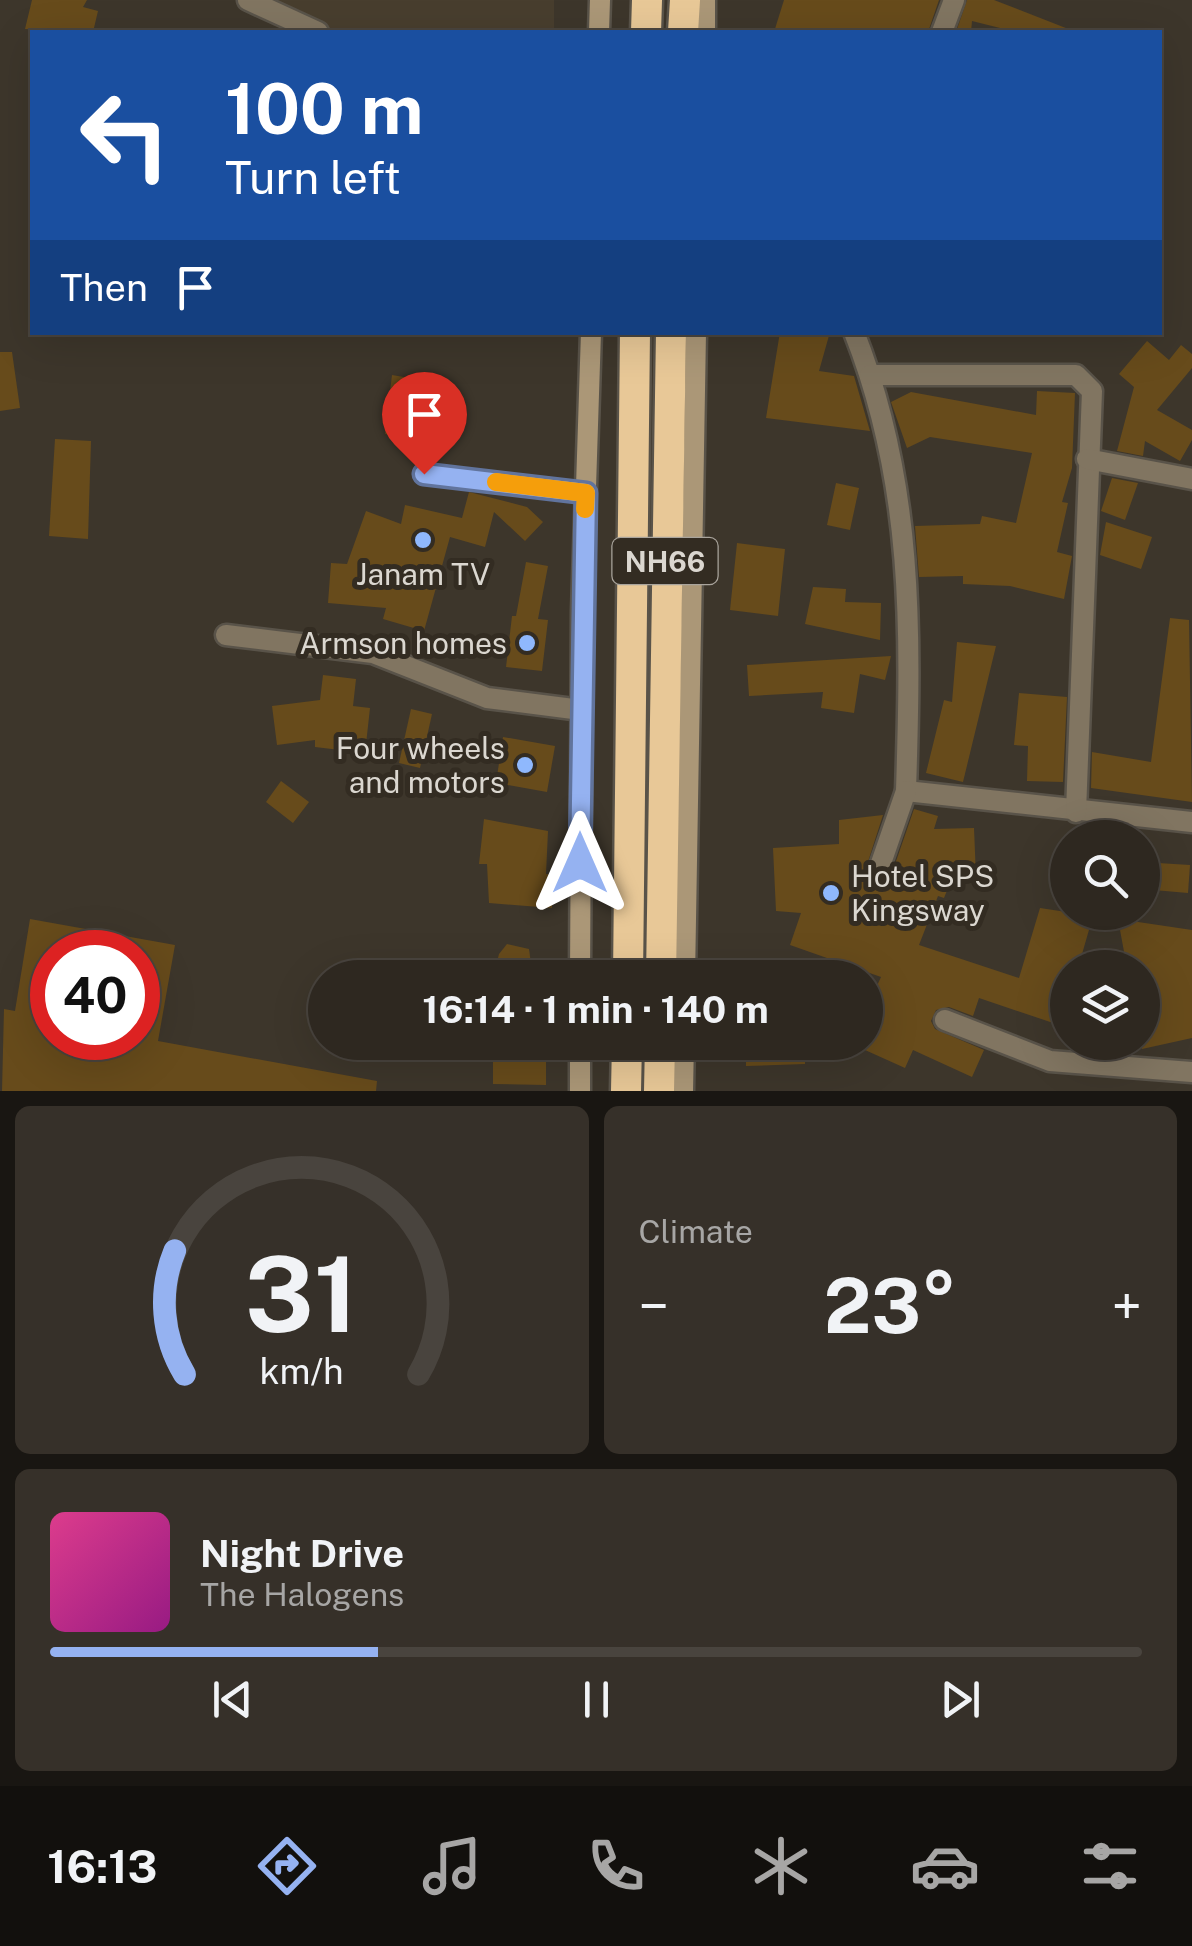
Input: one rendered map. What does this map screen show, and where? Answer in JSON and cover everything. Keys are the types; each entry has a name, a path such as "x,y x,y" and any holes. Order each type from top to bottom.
{"highway":[{"path":"646,30 647,0"},
{"path":"684,30 685,0"},
{"name":"NH66","path":"628,960 635,335"},
{"name":"NH66","path":"660,960 671,335"},
{"path":"626,1060 626,1091"},
{"path":"659,1091 660,1060"}],"street":[{"path":"248,0 314,30"},
{"path":"704,30 706,0"},
{"path":"943,30 954,0"},
{"path":"598,30 603,3"},
{"path":"580,960 581,710 591,335"},
{"path":"685,960 696,335"},
{"path":"855,335 870,375 904,521 910,594 906,791 880,866"},
{"path":"870,375 1076,375 1092,390 1076,812"},
{"path":"1088,459 1192,479"},
{"path":"226,635 373,653 487,698 581,710"},
{"path":"906,791 1192,822"},
{"path":"945,1020 1050,1062 1192,1072"},
{"path":"580,1060 580,1091"},
{"path":"683,1091 684,1060"}],"lane":[{"path":"424,474 586,493"}],"shaded area":[{"path":"248,0 554,0 554,30 315,30"}],"building":[{"path":"32,0 87,0 83,7 98,11 93,30 25,29"},
{"path":"784,0 939,0 929,30 775,30"},
{"path":"967,0 994,0 1071,30 1008,30 972,21 971,30 957,30"},
{"path":"780,335 829,335 819,371 854,376 870,431 766,418"},
{"path":"1147,341 1169,360 1181,345 1192,354 1192,368 1157,410 1192,430 1192,440 1180,461 1145,441 1143,456 1117,451 1134,387 1119,374"},
{"path":"0,352 12,352 20,408 0,411"},
{"path":"392,375 451,385 448,443 385,434"},
{"path":"1037,391 1075,393 1072,468 1062,502 1068,503 1057,552 1072,556 1064,599 1010,586 963,584 963,576 919,577 915,526 980,524 982,516 1016,523 1032,453 930,437 907,448 891,402 911,392 1036,415"},
{"path":"55,439 91,441 88,539 49,536"},
{"path":"1112,478 1138,483 1125,520 1101,511"},
{"path":"836,483 859,488 850,530 827,525"},
{"path":"469,492 527,507 543,522 525,541 494,512 485,547 450,537 424,631 383,619 386,608 328,603 331,563 347,564 366,511 401,524 405,505 462,518"},
{"path":"1106,522 1152,537 1141,569 1100,555"},
{"path":"737,543 785,549 778,616 730,610"},
{"name":"Armson homes","path":"526,562 548,566 538,619 548,620 542,671 506,667 512,616 516,616"},
{"path":"813,587 846,589 845,602 881,603 880,640 805,624"},
{"path":"1170,618 1189,620 1192,802 1091,788 1092,752 1151,762"},
{"path":"957,642 996,646 963,782 926,773 944,700 952,702"},
{"path":"891,656 885,680 860,674 854,713 821,708 823,692 749,696 747,665"},
{"path":"323,675 356,679 353,706 370,708 365,753 315,747 315,740 277,745 272,706 320,700"},
{"path":"1019,693 1067,697 1063,782 1027,781 1028,746 1014,745"},
{"path":"411,709 432,714 420,768 399,763"},
{"name":"Four wheels and motors","path":"503,737 555,746 547,792 496,783"},
{"path":"281,781 309,802 293,823 266,802"},
{"path":"914,809 938,816 934,829 974,828 976,877 952,878 944,898 938,896 919,945 1019,978 1040,908 1050,910 1050,930 1089,930 1083,950 1050,950 1050,1022 979,998 973,1016 949,1007 936,1010 931,1021 935,1029 984,1050 972,1077 913,1050 905,1068 883,1058 883,960 833,960 790,945 801,913 776,911 773,848 839,844 839,820 883,815 866,868 870,876 884,879 893,870"},
{"path":"484,819 548,831 546,874 553,875 552,908 489,903 487,864 479,864"},
{"path":"1160,863 1190,865 1188,893 1160,891"},
{"path":"30,919 91,930 30,930 30,1060 160,1060 160,1041 377,1081 376,1091 2,1091 4,1009 15,1011"},
{"path":"1160,925 1192,930 1192,1038 1160,1045 1160,950 1124,950 1120,930 1160,930"},
{"path":"160,942 175,945 160,1030"},
{"path":"507,944 529,949 531,960 498,960"},
{"path":"493,1060 546,1060 546,1085 493,1084"},
{"path":"746,1060 805,1060 805,1064 746,1066"}],"slow traffic":[{"path":"496,482 586,493 585,509"}],"place":[{"name":"Janam TV","path":"423,540"},
{"name":"Armson homes","path":"527,643"},
{"name":"Four wheels and motors","path":"525,765"},
{"name":"Hotel SPS Kingsway","path":"831,893"}],"route":[{"path":"424,474 586,493 580,863"}]}
